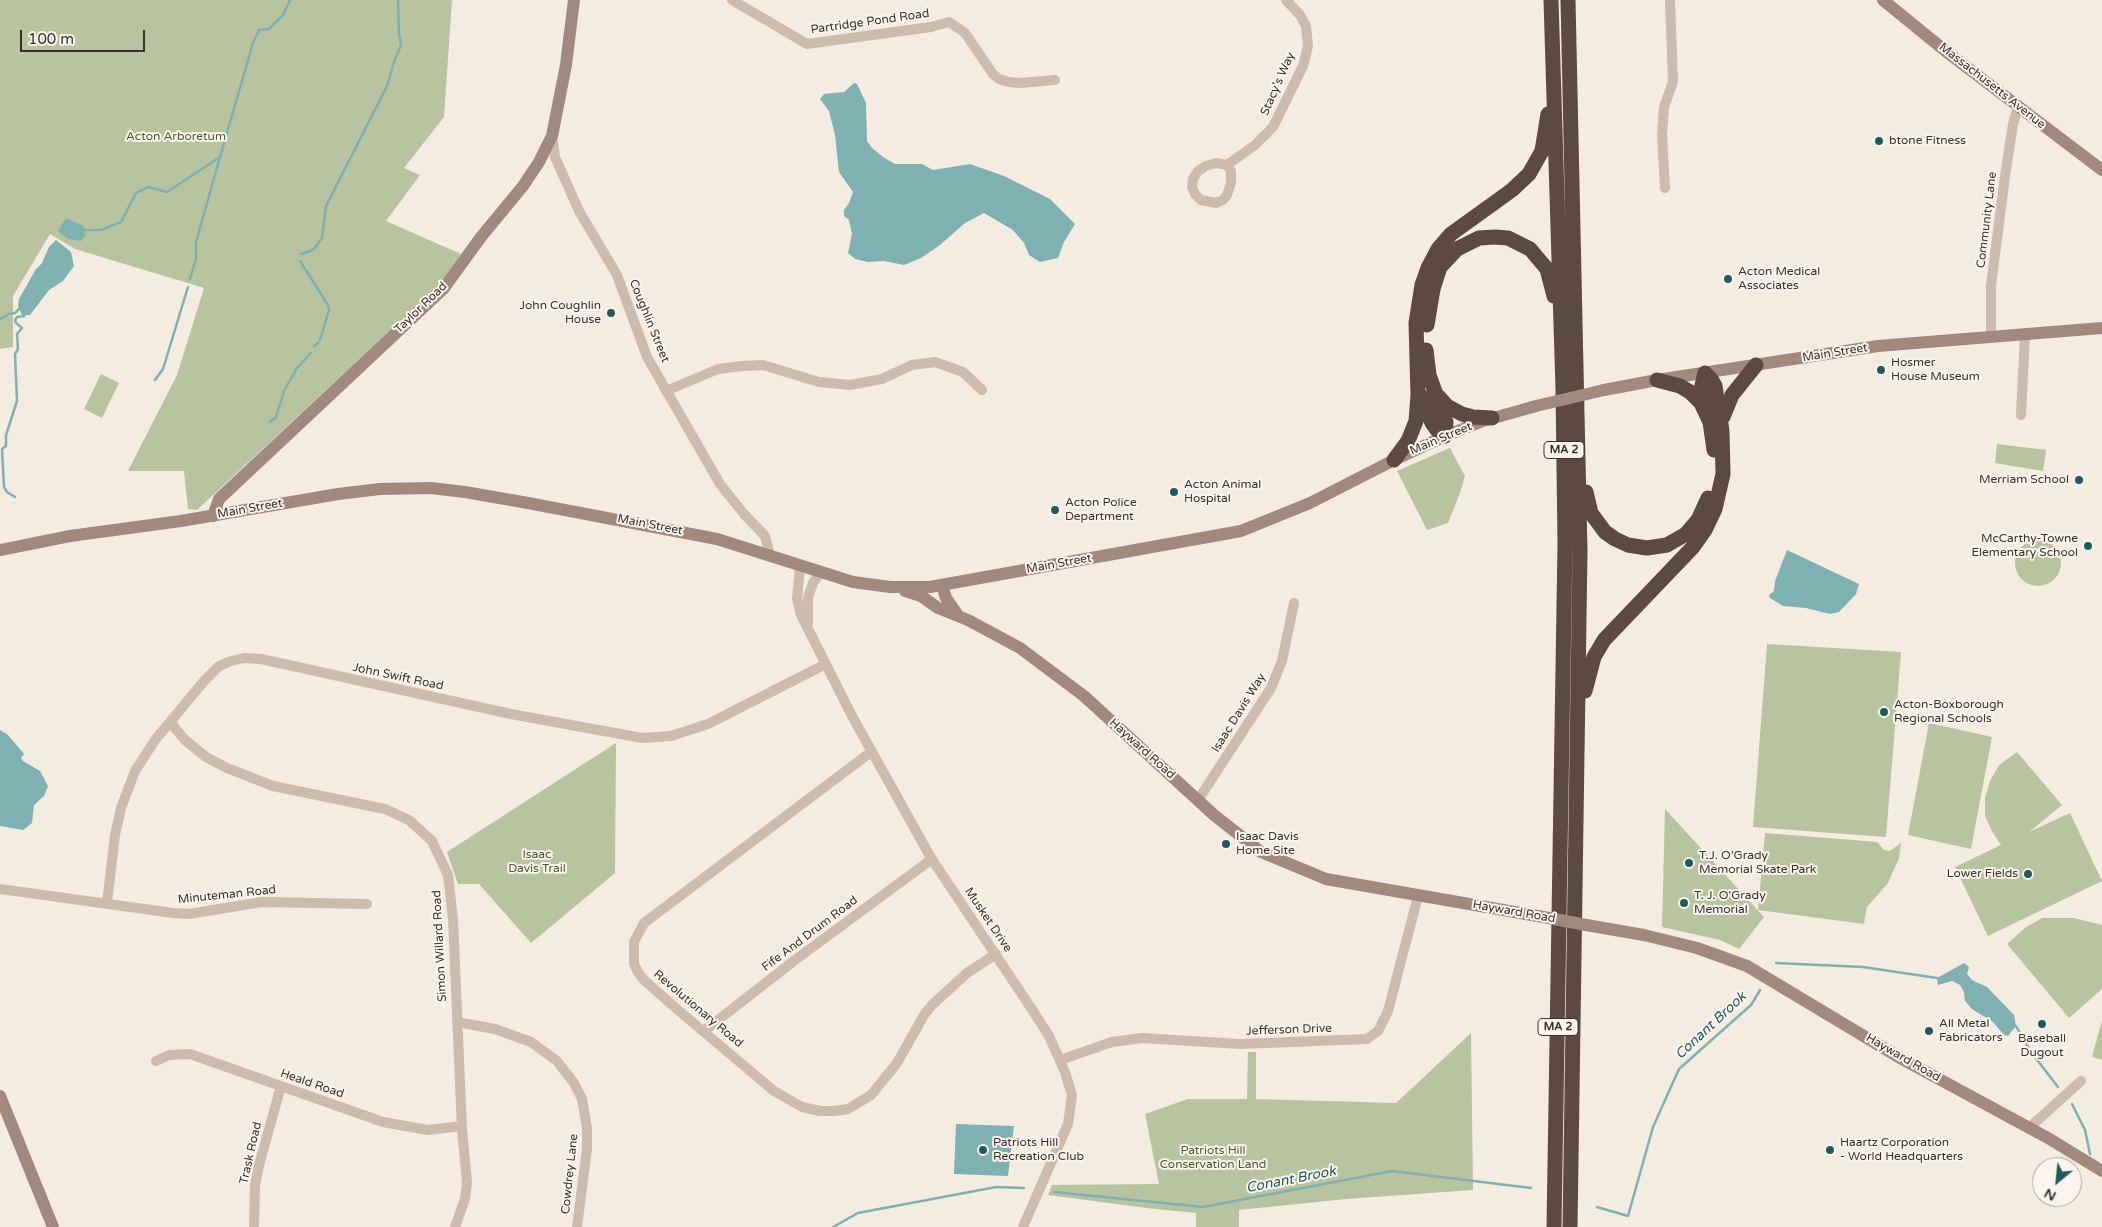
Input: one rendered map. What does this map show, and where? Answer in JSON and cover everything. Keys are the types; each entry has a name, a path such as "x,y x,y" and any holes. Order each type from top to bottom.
{"highway":[{"name":"MA 2","path":"1551,0 1555,72 1561,330 1565,606 1554,1227"},
{"name":"MA 2","path":"1568,0 1579,451 1578,724 1570,1227"},
{"path":"1394,460 1408,440 1415,425 1418,403 1416,323 1422,285 1428,268 1438,249 1452,234 1512,190 1532,170 1544,142 1555,72"},
{"path":"1445,436 1446,422 1428,369 1426,350 1428,315 1432,288 1439,271 1445,261 1457,249 1468,242 1483,238 1504,238 1524,245 1536,254 1550,277 1561,330"},
{"path":"1722,431 1724,413 1729,399 1756,365"},
{"path":"1418,372 1426,412 1435,428 1445,436"},
{"path":"1578,724 1590,668 1601,644 1685,556 1708,525 1722,480 1724,455 1715,386 1712,379 1705,373 1702,385 1713,439 1714,463 1706,503 1698,520 1689,531 1675,542 1647,548 1628,545 1612,537 1600,526 1593,517 1588,505 1579,451"},
{"path":"1657,380 1675,384 1690,392 1701,403 1709,417"},
{"path":"1433,388 1443,402 1456,412 1473,417 1492,418"}],"main road":[{"name":"Taylor Road","path":"213,516 220,499 444,288 540,162 552,136 566,64 574,0"},
{"name":"Massachusetts Avenue","path":"1884,0 2018,107 2102,170"},
{"name":"Main Street","path":"0,550 70,536 213,516 338,494 380,489 432,488 474,493 717,539 770,555 800,567 853,582 890,587 936,586 1240,531 1310,503 1445,436 1492,418 1604,390 1878,346 2102,328"},
{"path":"933,603 928,592 936,586 957,614"},
{"name":"Hayward Road","path":"890,587 921,596 938,608 957,614 1020,648 1076,690 1237,835 1261,852 1281,862 1326,879 1644,935 1697,948 1746,966 1902,1059 2029,1128 2102,1171"},
{"path":"0,1096 53,1227"}],"street":[{"name":"Partridge Pond Road","path":"732,0 807,44 949,22 965,33 993,74 1000,79 1020,83 1054,80"},
{"name":"Stacy's Way","path":"1228,165 1255,145 1273,127 1302,66 1308,46 1306,26 1300,15 1286,0"},
{"path":"1666,188 1662,135 1664,107 1673,82 1670,0"},
{"name":"Community Lane","path":"1990,338 1991,286 2013,124 2018,107"},
{"name":"Coughlin Street","path":"552,136 555,157 579,211 617,275 647,357 720,484 765,536 770,555"},
{"path":"2021,414 2025,335"},
{"path":"666,391 718,369 743,366 763,365 819,382 850,386 882,379 912,365 935,362 963,372 982,390"},
{"name":"Musket Drive","path":"800,567 797,599 801,614 826,664 872,752 932,859 1049,1036 1060,1060 1072,1095 1068,1124 1023,1227"},
{"name":"Musket Drive","path":"812,636 807,618 808,597 813,583 820,573"},
{"name":"Isaac Davis Way","path":"1198,800 1275,681 1282,660 1294,603"},
{"name":"John Swift Road","path":"106,903 115,834 121,808 135,771 170,722 219,666 244,658 261,659 583,729 642,738 662,738 708,724 826,664"},
{"name":"Simon Willard Road","path":"170,722 185,740 206,756 227,768 273,786 385,809 409,820 432,841 444,863 450,892 462,1126 467,1182 465,1199 455,1227"},
{"name":"Revolutionary Road","path":"872,752 644,923 634,942 632,953 638,972 651,986 762,1081 788,1100 802,1107 820,1111 848,1109 871,1095 897,1063 932,1005 967,973 996,954"},
{"name":"Fife And Drum Road","path":"704,1031 795,960 932,859"},
{"name":"Minuteman Road","path":"0,889 189,914 262,902 367,904"},
{"name":"Jefferson Drive","path":"1060,1060 1112,1042 1142,1038 1240,1044 1367,1039 1378,1031 1388,1011 1418,896"},
{"name":"Cowdrey Lane","path":"457,1022 495,1029 531,1042 557,1061 574,1083 582,1099 587,1128 587,1149 577,1227"},
{"name":"Heald Road","path":"156,1060 169,1055 190,1054 383,1122 428,1130 462,1126"},
{"path":"2029,1128 2081,1081"},
{"name":"Trask Road","path":"254,1227 257,1172 281,1086"}],"green space":[{"name":"Acton Arboretum","path":"0,0 452,0 444,117 404,168 420,175 386,221 461,254 443,281 197,510 188,509 184,471 128,471 177,375 204,288 75,249 50,234 13,296 13,347 0,349"},
{"path":"101,374 119,383 102,418 84,409"},
{"path":"1997,444 2046,450 2043,471 1995,463"},
{"path":"1450,448 1465,476 1448,523 1427,530 1397,471"},
{"path":"2038,540 2051,544 2057,550 2061,563 2057,576 2051,582 2038,586 2025,582 2019,576 2015,563 2019,550 2025,544"},
{"path":"1767,644 1901,652 1886,837 1753,827"},
{"path":"1929,723 1992,737 1971,849 1908,835"},
{"name":"Isaac Davis Trail","path":"616,743 615,873 531,943 479,884 458,884 447,852"},
{"name":"Lower Fields","path":"2017,752 2062,805 2029,832 2070,813 2102,881 1988,936 1955,867 2001,845 1985,816 1985,798 1990,781 1999,765"},
{"name":"T.J. O’Grady Memorial Skate Park","path":"1665,809 1764,917 1739,949 1720,940 1662,927"},
{"path":"1765,833 1877,842 1884,850 1890,851 1901,843 1899,858 1888,883 1867,907 1864,924 1758,910"},
{"path":"2042,918 2074,918 2102,925 2102,989 2069,1018 2007,944 2025,928"},
{"path":"2102,1020 2102,1060 2092,1057"},
{"name":"Patriots Hill Conservation Land","path":"1471,1033 1473,1190 1346,1199 1239,1210 1239,1227 1196,1227 1196,1213 1048,1195 1052,1185 1159,1184 1145,1114 1188,1099 1247,1099 1248,1052 1256,1052 1256,1099 1396,1103"}],"water":[{"path":"854,83 857,84 866,103 867,141 883,157 895,164 922,164 933,170 970,164 1004,176 1050,199 1075,224 1064,242 1058,258 1040,262 1029,255 1024,243 1013,230 984,213 965,223 940,245 921,258 904,265 884,261 868,262 855,259 848,253 852,234 849,220 844,216 844,210 853,192 839,172 835,135 829,111 820,99 824,94 844,92"},
{"path":"66,218 82,225 86,230 84,233 86,234 81,241 68,239 58,231"},
{"path":"56,240 71,252 74,266 63,281 49,290 30,315 22,315 18,306 19,299 36,269 42,263 49,247"},
{"path":"1787,550 1859,584 1856,594 1839,612 1830,614 1806,608 1783,606 1770,598 1769,595 1774,591 1775,581"},
{"path":"0,730 8,735 24,754 21,758 23,761 40,771 48,786 44,796 34,805 32,823 23,830 0,826"},
{"path":"1964,963 1969,967 1967,974 1972,980 1987,987 2014,1015 2016,1026 2008,1036 2004,1035 1993,1022 1972,1009 1965,1001 1964,992 1960,985 1952,981 1938,985 1937,978"},
{"name":"Patriots Hill Recreation Club","path":"956,1124 1014,1126 1008,1176 954,1174"}],"waterway":[{"path":"83,230 101,230 121,222 136,193 148,187 167,192 220,157 253,43 259,30 269,29 283,15 290,0"},
{"path":"301,254 313,250 322,238 326,206 387,86 401,45 398,0"},
{"path":"190,279 196,259 196,242 220,157"},
{"path":"300,261 328,305 329,310 320,340"},
{"path":"155,380 163,369 188,287"},
{"path":"0,319 15,313 20,308"},
{"path":"15,497 7,492 4,487 2,449 6,446 6,435 17,401 15,354 18,349 17,334 22,328 15,320 17,317 24,316 25,312"},
{"path":"314,346 318,343"},
{"path":"270,422 276,417 284,391 297,368 311,353"},
{"name":"Conant Brook","path":"1776,963 1863,967 1937,978"},
{"name":"Conant Brook","path":"1597,1207 1628,1216 1653,1127 1679,1069 1751,1005 1760,990"},
{"name":"Conant Brook","path":"2016,1026 2031,1052 2058,1087"},
{"name":"Conant Brook","path":"2072,1104 2085,1130 2090,1154"},
{"name":"Conant Brook","path":"1054,1192 1203,1207 1392,1171 1531,1188"},
{"name":"Conant Brook","path":"833,1227 858,1213 996,1187 1024,1188"}],"place":[{"name":"btone Fitness","path":"1879,141"},
{"name":"Acton Medical Associates","path":"1728,279"},
{"name":"John Coughlin House","path":"611,313"},
{"name":"Hosmer House Museum","path":"1881,370"},
{"name":"Merriam School","path":"2079,480"},
{"name":"Acton Animal Hospital","path":"1174,492"},
{"name":"Acton Police Department","path":"1055,510"},
{"name":"McCarthy-Towne Elementary School","path":"2088,546"},
{"name":"Acton-Boxborough Regional Schools","path":"1884,712"},
{"name":"Isaac Davis Home Site","path":"1226,844"},
{"name":"T.J. O’Grady Memorial Skate Park","path":"1689,863"},
{"name":"Lower Fields","path":"2028,874"},
{"name":"T. J. O'Grady Memorial","path":"1684,903"},
{"name":"Baseball Dugout","path":"2042,1024"},
{"name":"All Metal Fabricators","path":"1929,1031"},
{"name":"Patriots Hill Recreation Club","path":"983,1150"},
{"name":"Haartz Corporation - World Headquarters","path":"1830,1150"}]}
